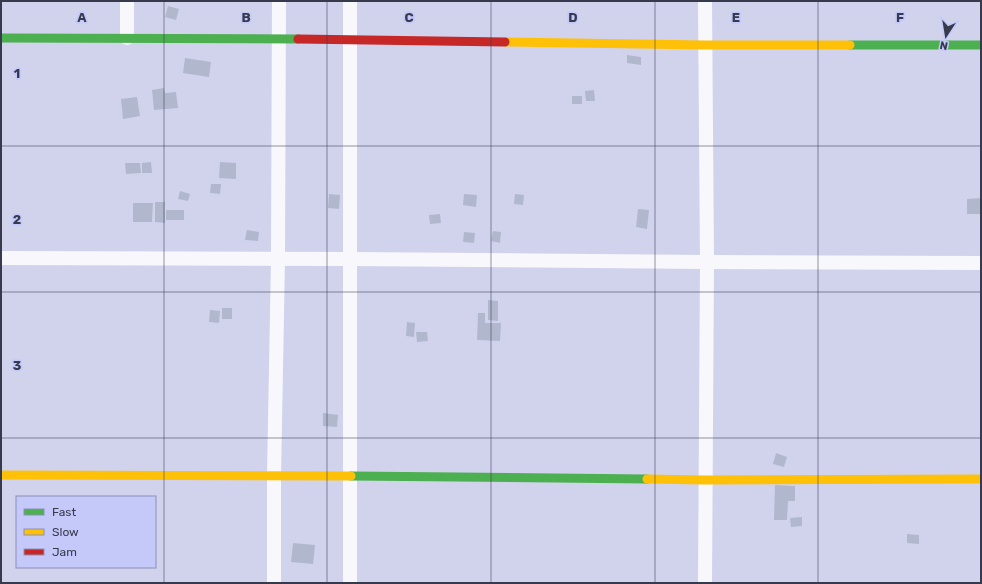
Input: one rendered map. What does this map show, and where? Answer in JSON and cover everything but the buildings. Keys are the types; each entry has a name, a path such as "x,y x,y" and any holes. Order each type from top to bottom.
{"street":[{"path":"127,1 127,38"},
{"path":"274,583 274,476 278,259 279,1"},
{"path":"350,1 350,583"},
{"path":"705,1 705,583"},
{"path":"1,38 350,40 705,45 981,45"},
{"path":"1,258 981,263"},
{"path":"1,475 350,476 705,480 981,479"}],"traffic: fast":[{"path":"1,38 298,39"},
{"path":"850,45 981,45"},
{"path":"351,476 647,479"}],"traffic: slow":[{"path":"505,42 705,45 850,45"},
{"path":"1,475 351,476"},
{"path":"647,479 981,479"}],"traffic: jam":[{"path":"298,39 505,42"}]}
